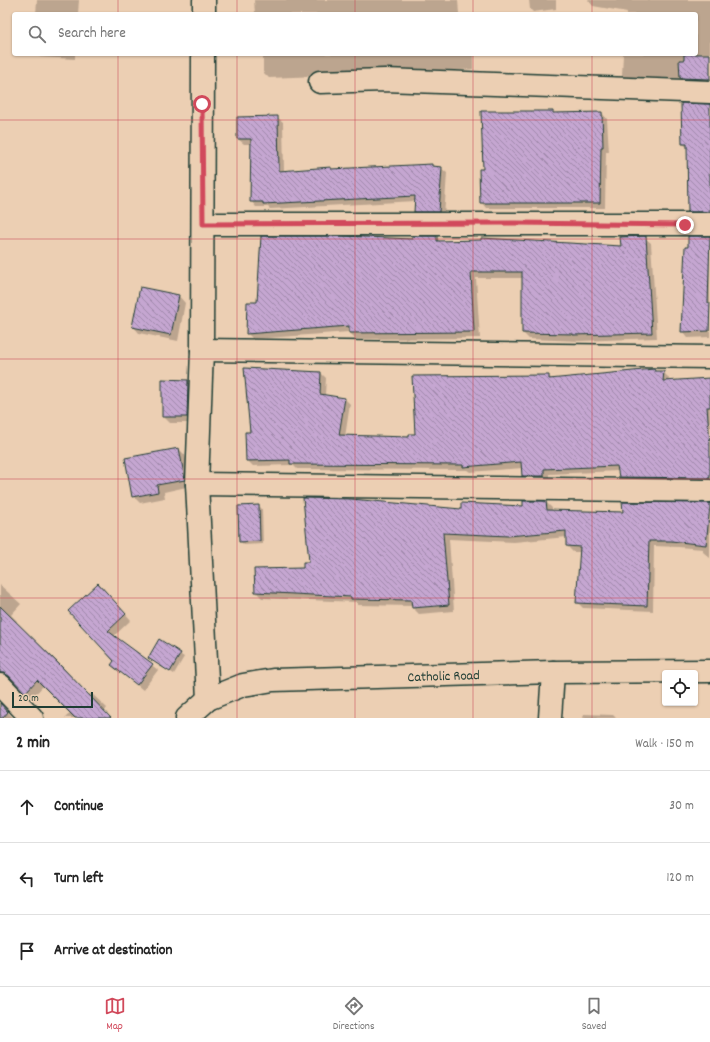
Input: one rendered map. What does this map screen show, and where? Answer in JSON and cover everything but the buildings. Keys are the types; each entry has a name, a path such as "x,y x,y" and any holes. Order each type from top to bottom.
{"street":[{"path":"204,0 204,12"},
{"path":"203,56 202,350 197,484 208,699"},
{"path":"320,82 385,80 710,92"},
{"path":"203,224 710,224"},
{"path":"202,350 710,357"},
{"path":"197,484 710,491"},
{"name":"Catholic Road","path":"187,718 208,699 243,685 273,680 552,672 710,671"},
{"path":"550,718 552,672"},
{"path":"0,685 32,718"}],"route":[{"path":"202,104 203,224 516,223 685,225"}]}
